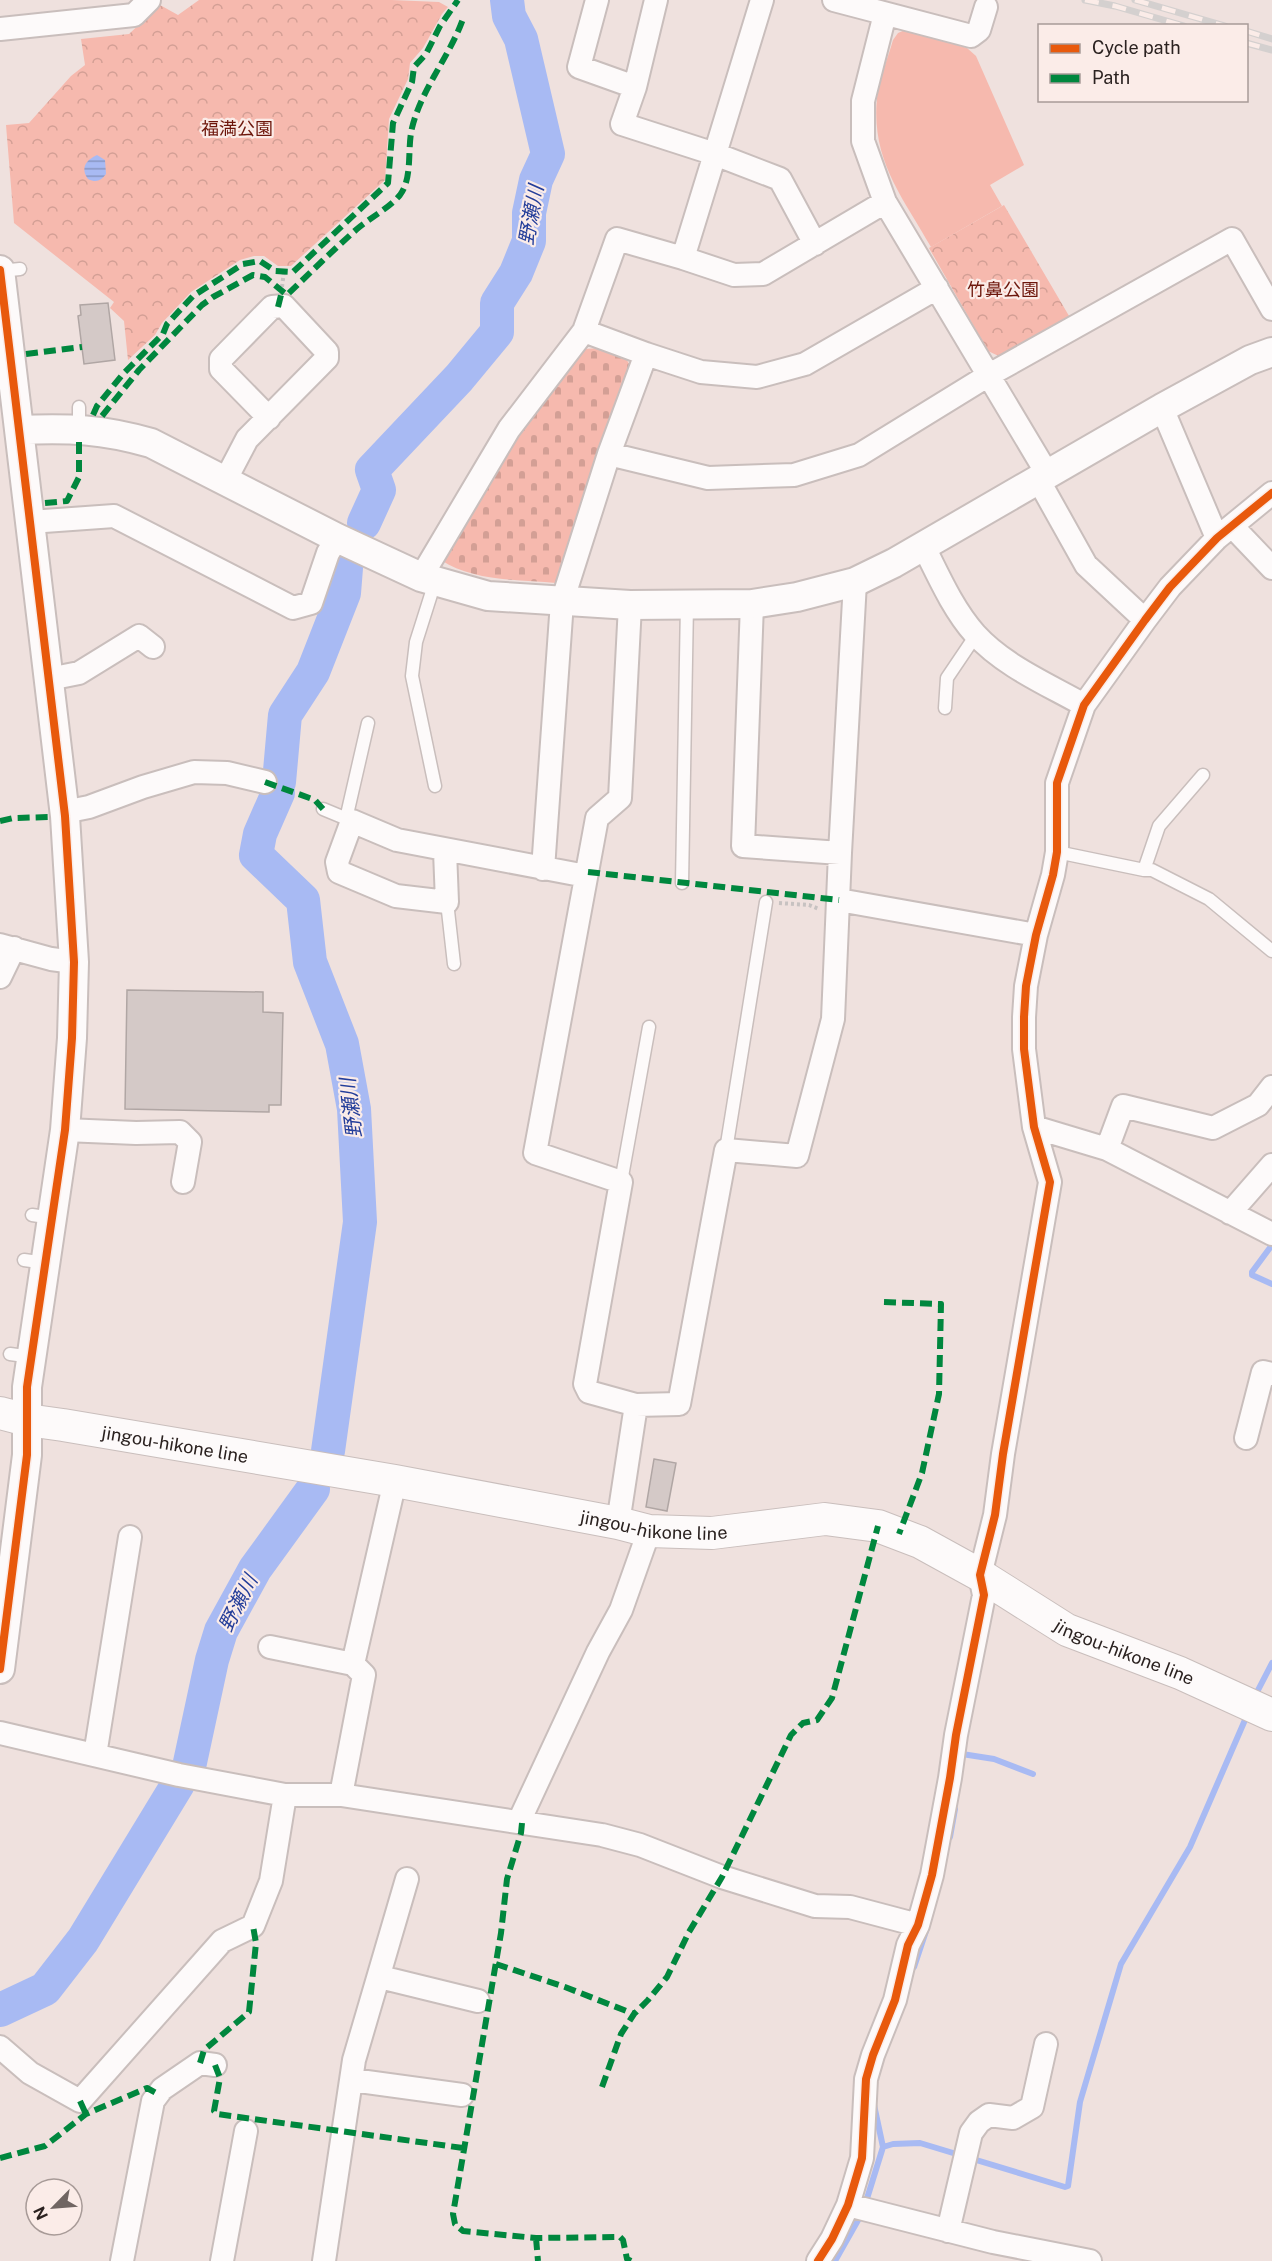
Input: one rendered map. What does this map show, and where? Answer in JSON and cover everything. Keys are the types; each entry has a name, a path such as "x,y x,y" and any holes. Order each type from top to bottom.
{"main road":[{"name":"jingou-hikone line","path":"14,1417 395,1481 618,1522 649,1531 712,1533 825,1519 878,1526 920,1542 980,1575 1067,1630 1180,1673 1272,1715"}],"street":[{"path":"0,29 84,10 134,15 149,0"},
{"path":"597,0 579,67 635,87"},
{"path":"656,0 635,87 622,124 715,154 780,179 815,244"},
{"path":"683,258 762,0"},
{"path":"834,0 971,36 979,30 986,7"},
{"path":"885,14 863,101 863,141 885,202 989,375 1086,565 1145,620"},
{"path":"428,580 509,429 584,331 617,239 734,275 763,274 885,202"},
{"path":"609,454 708,478 794,475 859,455 989,375 1232,239 1272,309"},
{"path":"0,1669 6,1568 27,1455 14,1417 27,1387 21,1355 35,1261 43,1216 66,1130 74,962 64,812 19,429 21,361 7,270"},
{"path":"584,331 700,372 757,376 805,364 937,288"},
{"path":"225,481 247,439 269,418 327,358 327,352 284,306 272,307 221,359 221,369 269,418"},
{"path":"19,429 79,418 118,434 151,443 337,538 428,580 488,596 562,602 752,604 797,597 855,582 924,547 1162,408 1250,360 1272,352"},
{"path":"543,869 562,602 609,454 646,354"},
{"path":"1162,408 1225,532 1272,568"},
{"path":"818,2261 857,2208 866,2079 895,2000 908,1945 918,1926 932,1875 956,1735 984,1595 980,1575 995,1515 1003,1454 1050,1182 1034,1127 1024,1049 1024,1017 1026,986 1036,935 1057,852 1057,783 1084,705 1145,620 1170,587 1225,532 1272,493"},
{"path":"30,522 114,516 292,608 311,603 328,553 337,538"},
{"path":"924,547 954,605 976,635 1007,662 1084,705"},
{"path":"630,604 620,798 597,818 535,1153 621,1182 585,1384 589,1392 636,1405 679,1404 726,1150 796,1156 833,1019 855,582"},
{"path":"752,604 743,846 840,853"},
{"path":"49,679 80,673 139,636 153,647"},
{"path":"64,812 89,807 143,787 194,772 227,773 265,782"},
{"path":"445,851 447,902 396,896 339,872 337,862 349,820 397,840 445,851 586,876"},
{"path":"838,906 1036,935"},
{"path":"0,977 7,946 51,959 74,962"},
{"path":"1107,1149 1124,1106 1213,1128 1258,1105 1272,1087"},
{"path":"1034,1127 1107,1149 1272,1234"},
{"path":"66,1130 180,1132 190,1142 183,1182"},
{"path":"1230,1213 1272,1165"},
{"path":"1246,1438 1263,1372 1272,1374"},
{"path":"618,1522 636,1405"},
{"path":"353,1664 395,1481"},
{"path":"522,1823 522,1815 598,1652 621,1610 649,1531"},
{"path":"95,1755 130,1537"},
{"path":"270,1647 353,1664 364,1676 341,1795"},
{"path":"0,1733 179,1775 285,1795 341,1795 611,1838 640,1845 722,1877 815,1906 850,1907 918,1926"},
{"path":"0,2047 30,2073 80,2100 222,1941 253,1926 271,1881 285,1795"},
{"path":"324,2261 354,2060 407,1879"},
{"path":"380,1977 478,2001"},
{"path":"948,2231 971,2133 979,2122 989,2115 1013,2118 1032,2107 1046,2044"},
{"path":"122,2261 153,2101 162,2089 200,2063 215,2065"},
{"path":"352,2080 462,2095"},
{"path":"222,2261 246,2131"},
{"path":"857,2208 948,2231 1090,2261"}],"lane":[{"path":"428,580 412,676 435,786"},
{"path":"682,883 687,604"},
{"path":"945,708 946,678 976,635"},
{"path":"323,809 349,820 368,723"},
{"path":"1144,870 1159,826 1203,775"},
{"path":"1057,852 1152,870 1209,900 1272,951"},
{"path":"447,902 454,963"},
{"path":"726,1150 766,902"},
{"path":"621,1182 649,1027"}],"path":[{"path":"282,291 284,271"},
{"path":"766,902 809,905 824,911 838,906"}],"green space":[{"name":"福満公園","path":"199,0 392,0 439,2 448,7 423,48 410,63 408,79 389,119 385,180 291,266 278,266 264,256 254,256 240,260 191,292 162,323 155,335 128,360 124,321 110,308 114,302 14,223 6,125 29,123 71,76 85,65 81,39 129,34 160,5 178,15"},
{"path":"905,30 967,48 976,56 1024,165 990,185 1002,206 931,247 891,177 879,140 876,120 880,83 893,40 898,33"},
{"name":"竹鼻公園","path":"1004,205 1072,321 1005,359 988,351 929,248"},
{"path":"600,348 624,355 632,369 556,583 481,576 453,567 441,560 522,423 584,349"}],"water":[{"path":"97,155 105,160 106,174 100,180 93,181 88,179 84,168 90,159"}],"building":[{"path":"108,303 115,360 84,364 78,316 81,315 80,305"},
{"path":"127,990 263,992 263,1012 283,1013 281,1105 269,1105 269,1112 125,1109"},
{"path":"654,1459 676,1463 667,1511 646,1507"}],"waterway":[{"name":"野瀬川","path":"364,523 379,490 372,470 459,378 497,332 497,303 516,273 529,241 529,213 536,180 548,154 521,39 509,16 507,0"},
{"name":"野瀬川","path":"279,782 285,715 313,672 344,593 346,568"},
{"name":"野瀬川","path":"278,793 260,834 256,855 303,900 310,962 342,1044 354,1109 360,1222 328,1451"},
{"path":"1272,1245 1252,1272 1252,1275 1272,1284"},
{"name":"野瀬川","path":"189,1767 212,1660 221,1631 255,1569 313,1489"},
{"path":"1255,1696 1272,1663"},
{"path":"883,2147 893,2144 920,2143 1068,2186 1080,2102 1121,1964 1190,1847 1248,1713"},
{"path":"961,1757 962,1754 994,1759 1033,1774"},
{"name":"野瀬川","path":"0,2010 45,1989 83,1940 178,1784"},
{"path":"950,1837 955,1809"},
{"path":"914,1967 927,1928"},
{"path":"865,2205 883,2147 874,2105"},
{"path":"835,2261 861,2215"}],"railway":[{"path":"1085,0 1177,24"},
{"path":"1135,0 1218,24"},
{"path":"1248,32 1272,39"},
{"path":"1248,44 1272,50"}],"marked path":[{"path":"93,415 97,406 123,374 163,334 167,324 193,296 243,264 260,261 275,271 293,272 388,183 393,123 412,82 414,67 426,54 440,26 458,0"},
{"path":"102,416 139,370 202,305 253,275 265,277 287,295 357,229 400,195 407,180 412,128 417,113 464,16"},
{"path":"278,307 282,291"},
{"path":"26,354 82,347"},
{"path":"45,503 67,501 79,477 79,442"},
{"path":"265,782 315,800 323,809"},
{"path":"0,821 13,818 51,817"},
{"path":"588,872 839,900"},
{"path":"884,1302 941,1304 939,1394 922,1473 899,1534"},
{"path":"602,2087 621,2034 634,2014 667,1977 689,1932 722,1877 791,1735 803,1723 817,1720 832,1698 878,1526"},
{"path":"522,1823 507,1879 501,1933 453,2214 455,2224 463,2231 536,2238 620,2237 623,2240 627,2259 631,2261"},
{"path":"200,2063 204,2050 249,2012 256,1943 253,1926"},
{"path":"496,1964 565,1987 634,2014"},
{"path":"215,2065 220,2078 214,2111 217,2114 463,2148"},
{"path":"0,2158 45,2146 86,2114 147,2088 158,2094"},
{"path":"80,2101 86,2114"},
{"path":"536,2238 538,2261"}],"cycle path":[{"path":"0,270 65,816 74,962 72,1038 65,1130 27,1387 27,1455 0,1669"},
{"path":"818,2261 832,2239 848,2205 862,2158 866,2079 895,2000 908,1945 918,1925 932,1875 956,1735 984,1595 980,1575 995,1515 1003,1454 1050,1182 1034,1127 1024,1049 1024,1017 1026,986 1036,935 1057,852 1057,783 1084,705 1145,620 1170,587 1217,538 1272,493"}]}
